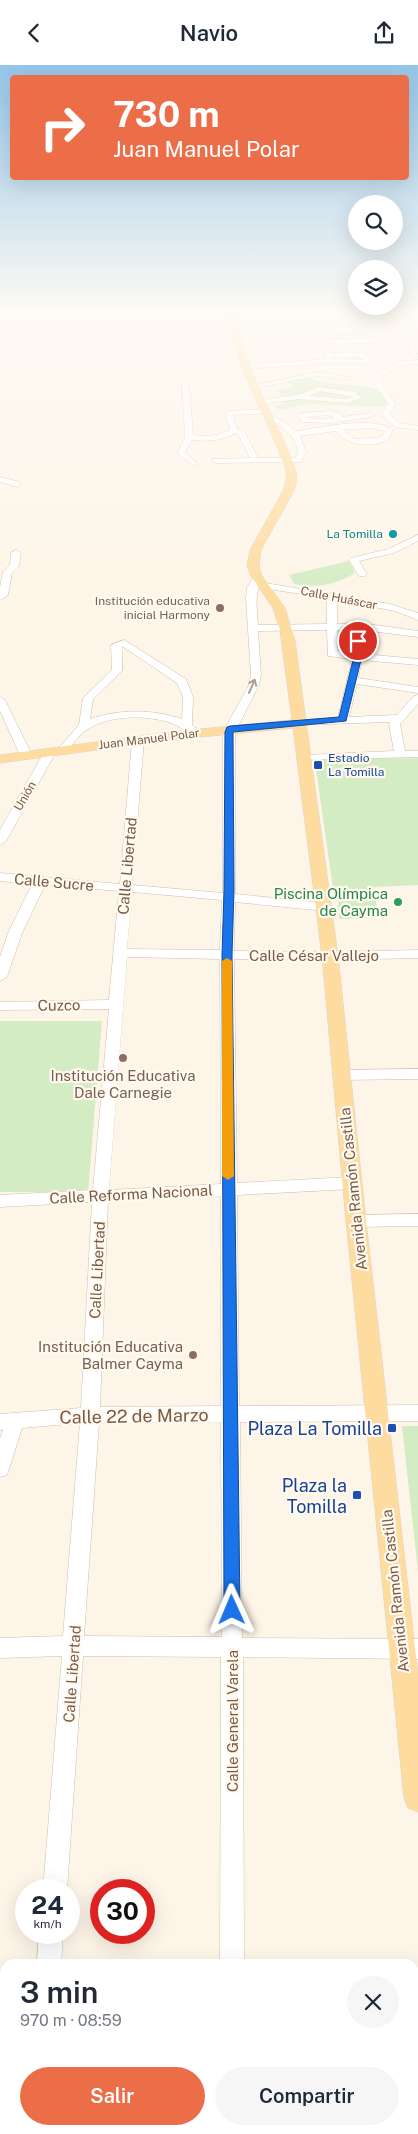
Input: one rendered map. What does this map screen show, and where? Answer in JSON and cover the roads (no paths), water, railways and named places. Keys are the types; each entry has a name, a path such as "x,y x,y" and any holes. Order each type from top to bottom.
{"main road":[{"path":"261,583 253,572 253,558 290,487 292,472 266,408"},
{"name":"Avenida Ramón Castilla","path":"261,583 278,606 286,627 292,656 330,956 377,1413 410,1649 418,1798"},
{"name":"Juan Manuel Polar","path":"0,759 138,740 191,729 230,729 299,723"}],"street":[{"path":"187,408 190,437 181,453 194,464"},
{"path":"268,412 277,408"},
{"path":"381,421 390,408"},
{"path":"216,461 287,461 298,459 302,452 300,443 294,434 268,412"},
{"path":"255,460 241,433 234,430 229,415 231,413 268,412 302,415 329,413 338,415 338,419 370,415"},
{"path":"338,428 350,440 354,441 385,439 389,430 381,421"},
{"path":"294,434 381,421 418,428"},
{"path":"190,437 216,437 228,435 234,430"},
{"path":"0,479 17,484"},
{"path":"362,574 354,560 391,551 418,538"},
{"path":"0,597 3,595 8,572 14,566 16,553"},
{"path":"230,729 234,725 255,680 251,598 252,587 261,583"},
{"name":"Calle Huáscar","path":"261,583 416,615"},
{"path":"332,597 332,654 418,662"},
{"path":"253,627 358,627 380,628 418,634"},
{"path":"343,720 358,656 358,627"},
{"path":"124,643 182,681 188,697 191,729 162,717 129,715 111,716 84,726 88,698 117,671 116,645 124,643"},
{"path":"352,680 418,689"},
{"path":"400,755 394,724 418,698"},
{"path":"0,702 26,755"},
{"path":"299,723 398,718"},
{"name":"Unión","path":"0,841 57,751 84,726"},
{"name":"Calle General Varela","path":"230,729 227,955 232,1649 232,1959"},
{"name":"Calle Libertad","path":"56,1879 90,1415 101,1195 138,740"},
{"path":"304,758 418,755"},
{"name":"Calle Sucre","path":"0,877 324,907"},
{"path":"0,977 15,933 40,881"},
{"name":"Calle César Vallejo","path":"121,953 330,956 418,954"},
{"name":"Cuzco","path":"0,1006 117,1004"},
{"path":"341,1075 418,1074"},
{"name":"Calle Reforma Nacional","path":"0,1201 352,1183"},
{"path":"356,1221 418,1221"},
{"name":"Calle 22 de Marzo","path":"8,1421 90,1415 418,1413"},
{"path":"0,1469 8,1421"},
{"path":"0,1648 74,1646 232,1649 410,1649"},
{"path":"49,1959 51,1944"}],"place":[{"name":"La Tomilla","path":"393,534"},
{"name":"Institución educativa inicial Harmony","path":"220,608"},
{"name":"Estadio La Tomilla","path":"318,765"},
{"name":"Piscina Olímpica de Cayma","path":"398,902"},
{"name":"Institución Educativa Dale Carnegie","path":"123,1058"},
{"name":"Institución Educativa Balmer Cayma","path":"193,1355"},
{"name":"Plaza La Tomilla","path":"392,1428"},
{"name":"Plaza la Tomilla","path":"357,1495"}]}
